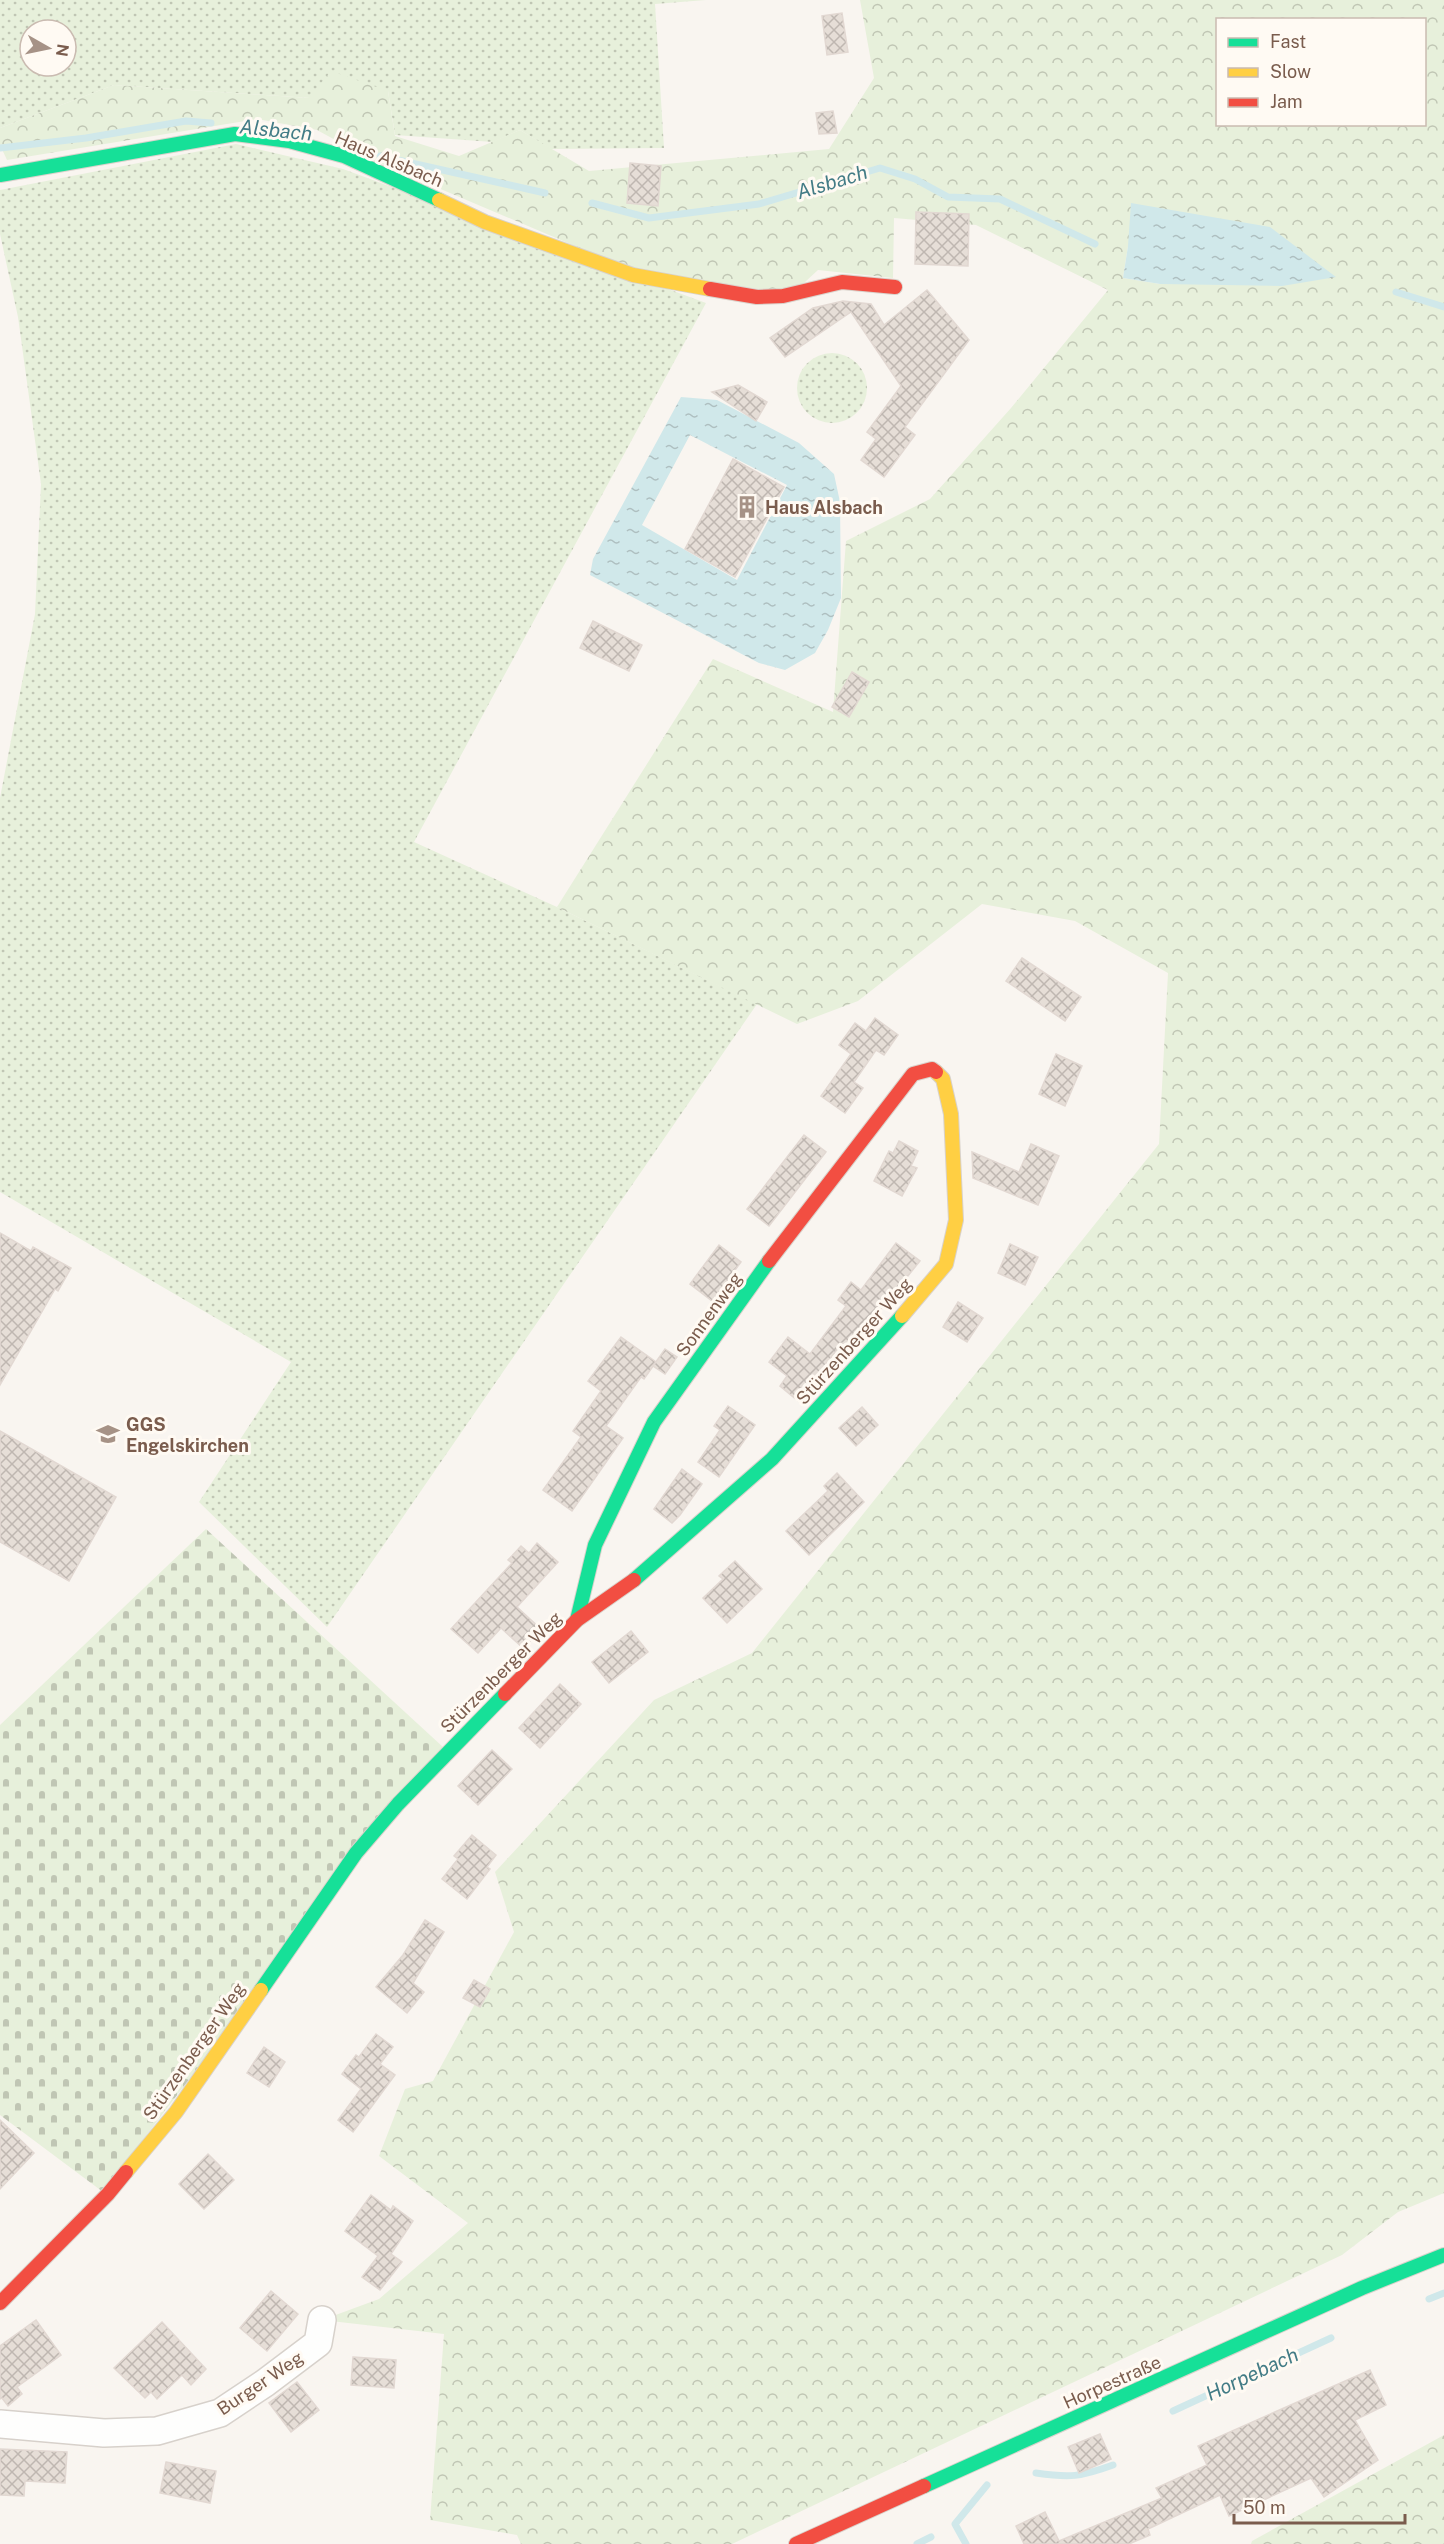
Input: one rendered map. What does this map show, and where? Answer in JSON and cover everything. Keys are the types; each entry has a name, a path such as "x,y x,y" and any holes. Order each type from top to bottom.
{"street":[{"name":"Haus Alsbach","path":"0,175 235,134 278,139 344,156 485,222 633,275 757,297 783,296 842,282 895,287"},
{"name":"Sonnenweg","path":"577,1620 595,1545 654,1422 774,1253 886,1106 913,1074 932,1069"},
{"name":"Stürzenberger Weg","path":"0,2303 108,2194 176,2112 356,1853 442,1757 577,1620 644,1573 771,1459 869,1354 946,1264 956,1220 951,1114 943,1079 932,1069"},
{"name":"Horpestraße","path":"796,2544 1362,2288 1444,2255"},
{"name":"Burger Weg","path":"0,2424 104,2433 157,2431 220,2413 318,2343 322,2320"}],"green space":[{"path":"0,0 706,0 655,4 664,148 551,149 520,130 493,142 395,135 388,91 310,98 114,85 0,128"},
{"path":"860,0 1444,0 1444,2193 1398,2212 1342,2255 732,2544 521,2544 517,2535 430,2520 444,2334 322,2320 379,2299 468,2223 379,2156 405,2089 433,2081 514,1932 495,1872 654,1700 752,1653 1159,1144 1168,973 1075,921 982,904 858,1001 797,1024 557,907 713,659 833,712 846,541 930,499 1011,408 1108,290 976,225 894,218 893,278 818,270 792,294 629,269 370,159 317,130 257,119 7,160 0,145 0,128 114,85 309,98 331,71 388,91 395,136 459,156 520,130 589,171 829,149 874,78","holes":["1128,246 1160,284 1123,278"]},
{"path":"236,144 343,169 706,303 414,842 557,907 757,1004 327,1627 199,1502 291,1362 0,1192 0,798 35,614 41,484 18,317 0,234 0,190"},
{"path":"832,353 845,356 857,363 864,375 867,388 864,401 857,413 845,420 832,423 819,420 807,413 800,401 797,388 800,375 807,363 819,356"},
{"path":"206,1529 443,1747 103,2192 0,2115 0,1725"},
{"path":"1444,2435 1444,2544 1251,2544 1252,2541"}],"water":[{"path":"1131,203 1270,227 1336,277 1282,286 1160,284 1123,278"},
{"path":"681,397 717,400 799,443 834,474 840,502 841,598 828,630 815,653 785,670 759,663 590,575 593,559","holes":["690,435 787,485 737,580 642,525"]}],"building":[{"path":"842,13 848,52 827,55 822,16"},
{"path":"833,111 837,133 819,134 816,113"},
{"path":"630,163 661,166 658,206 627,203"},
{"path":"916,212 969,214 968,266 915,264"},
{"path":"927,290 969,340 905,427 915,435 884,477 861,460 876,439 867,432 901,386 851,312 785,357 770,338 813,308 843,301 871,304 884,325"},
{"path":"738,385 767,402 756,421 712,392"},
{"name":"Haus Alsbach","path":"733,459 784,487 735,577 685,549"},
{"path":"593,621 642,645 629,671 580,648"},
{"path":"852,672 869,682 849,717 832,707"},
{"path":"1022,958 1081,997 1065,1021 1006,981"},
{"path":"875,1018 898,1035 884,1055 876,1050 854,1082 863,1088 845,1113 821,1096 851,1054 839,1045 855,1023 866,1031"},
{"path":"1056,1054 1082,1066 1065,1106 1039,1094"},
{"path":"804,1135 826,1152 769,1226 747,1209"},
{"path":"899,1141 918,1151 911,1166 917,1168 902,1196 874,1181 889,1151 893,1153"},
{"path":"1031,1144 1059,1156 1038,1205 973,1178 972,1152 1019,1172"},
{"path":"0,1233 31,1251 33,1247 71,1268 58,1291 55,1289 0,1385"},
{"path":"896,1243 920,1261 851,1346 849,1348 842,1343 798,1401 780,1386 787,1376 769,1362 788,1337 810,1354 846,1306 838,1300 851,1282 861,1290"},
{"path":"1010,1244 1038,1257 1025,1285 998,1273"},
{"path":"719,1245 741,1262 712,1301 690,1284"},
{"path":"958,1302 983,1318 967,1342 943,1327"},
{"path":"621,1337 656,1362 644,1379 641,1377 606,1426 623,1438 572,1511 543,1490 581,1437 573,1431 601,1391 588,1381"},
{"path":"665,1349 677,1357 665,1374 653,1366"},
{"path":"728,1406 755,1425 719,1477 698,1462 720,1430 714,1426"},
{"path":"862,1407 878,1425 856,1446 839,1428"},
{"path":"0,1431 116,1497 69,1581 0,1542"},
{"path":"682,1469 702,1484 672,1523 654,1509"},
{"path":"837,1473 864,1502 809,1555 786,1531 828,1491 824,1486"},
{"path":"537,1543 558,1562 517,1607 542,1630 523,1648 501,1628 478,1653 451,1629 512,1563 508,1560 521,1546 529,1553"},
{"path":"735,1561 762,1589 727,1623 703,1598 723,1579 719,1576"},
{"path":"631,1631 648,1652 609,1683 592,1662"},
{"path":"560,1684 581,1704 540,1748 519,1728"},
{"path":"492,1750 512,1769 478,1805 458,1786"},
{"path":"472,1835 496,1855 487,1867 490,1869 467,1899 442,1879 458,1859 454,1856"},
{"path":"425,1920 444,1932 413,1983 424,1992 407,2013 376,1987 403,1955"},
{"path":"474,1980 490,1989 480,2007 463,1998"},
{"path":"376,2034 393,2047 380,2064 395,2075 353,2132 338,2120 361,2089 342,2074 356,2055 359,2057"},
{"path":"264,2047 285,2062 269,2087 247,2073"},
{"path":"0,2120 34,2153 0,2189"},
{"path":"208,2154 234,2180 204,2209 179,2184"},
{"path":"371,2195 391,2210 393,2206 413,2221 391,2254 402,2262 380,2290 362,2277 378,2256 345,2231"},
{"path":"271,2291 298,2314 267,2351 240,2328"},
{"path":"36,2320 61,2355 17,2387 22,2394 8,2406 2,2398 0,2399 0,2346"},
{"path":"162,2322 206,2369 191,2385 182,2375 157,2399 151,2392 145,2398 114,2368"},
{"path":"353,2357 396,2360 394,2388 351,2385"},
{"path":"1370,2370 1386,2405 1355,2420 1378,2460 1324,2497 1311,2478 1229,2516 1220,2495 1148,2529 1150,2535 1129,2544 1024,2544 1016,2526 1045,2512 1059,2541 1162,2498 1156,2488 1207,2465 1198,2446"},
{"path":"297,2382 319,2410 291,2432 269,2403"},
{"path":"1100,2434 1111,2459 1079,2473 1068,2447"},
{"path":"0,2449 67,2452 65,2483 25,2481 24,2496 0,2495"},
{"path":"166,2462 216,2471 210,2503 160,2493"}],"waterway":[{"name":"Alsbach","path":"0,148 86,138 186,121 211,123"},
{"name":"Alsbach","path":"380,156 545,193"},
{"name":"Alsbach","path":"592,203 649,218 759,204 880,168 915,179 948,197 1000,199 1095,244"},
{"name":"Alsbach","path":"1396,292 1444,307"},
{"name":"Horpebach","path":"1429,2299 1444,2293"},
{"name":"Horpebach","path":"1173,2411 1331,2338"},
{"name":"Horpebach","path":"1036,2473 1058,2476 1075,2475 1113,2465"},
{"name":"Horpebach","path":"966,2544 955,2524 987,2485"},
{"name":"Horpebach","path":"917,2544 931,2537"}],"traffic: fast":[{"path":"0,175 235,134 289,141 344,156 439,200"},
{"path":"577,1620 595,1545 654,1422 769,1261"},
{"path":"634,1580 772,1459 902,1316"},
{"path":"261,1990 356,1853 398,1804 505,1694"},
{"path":"924,2486 1362,2288 1444,2255"}],"traffic: slow":[{"path":"439,200 485,222 633,275 710,289"},
{"path":"902,1316 946,1264 956,1220 951,1114 943,1079 936,1072"},
{"path":"126,2172 176,2112 261,1990"}],"traffic: jam":[{"path":"710,289 757,297 783,296 842,282 895,287"},
{"path":"769,1261 913,1074 932,1069 936,1072"},
{"path":"505,1694 577,1620 634,1580"},
{"path":"0,2303 108,2194 126,2172"},
{"path":"796,2544 924,2486"}],"place":[{"name":"Haus Alsbach","path":"747,507"},
{"name":"GGS Engelskirchen","path":"108,1434"}]}
